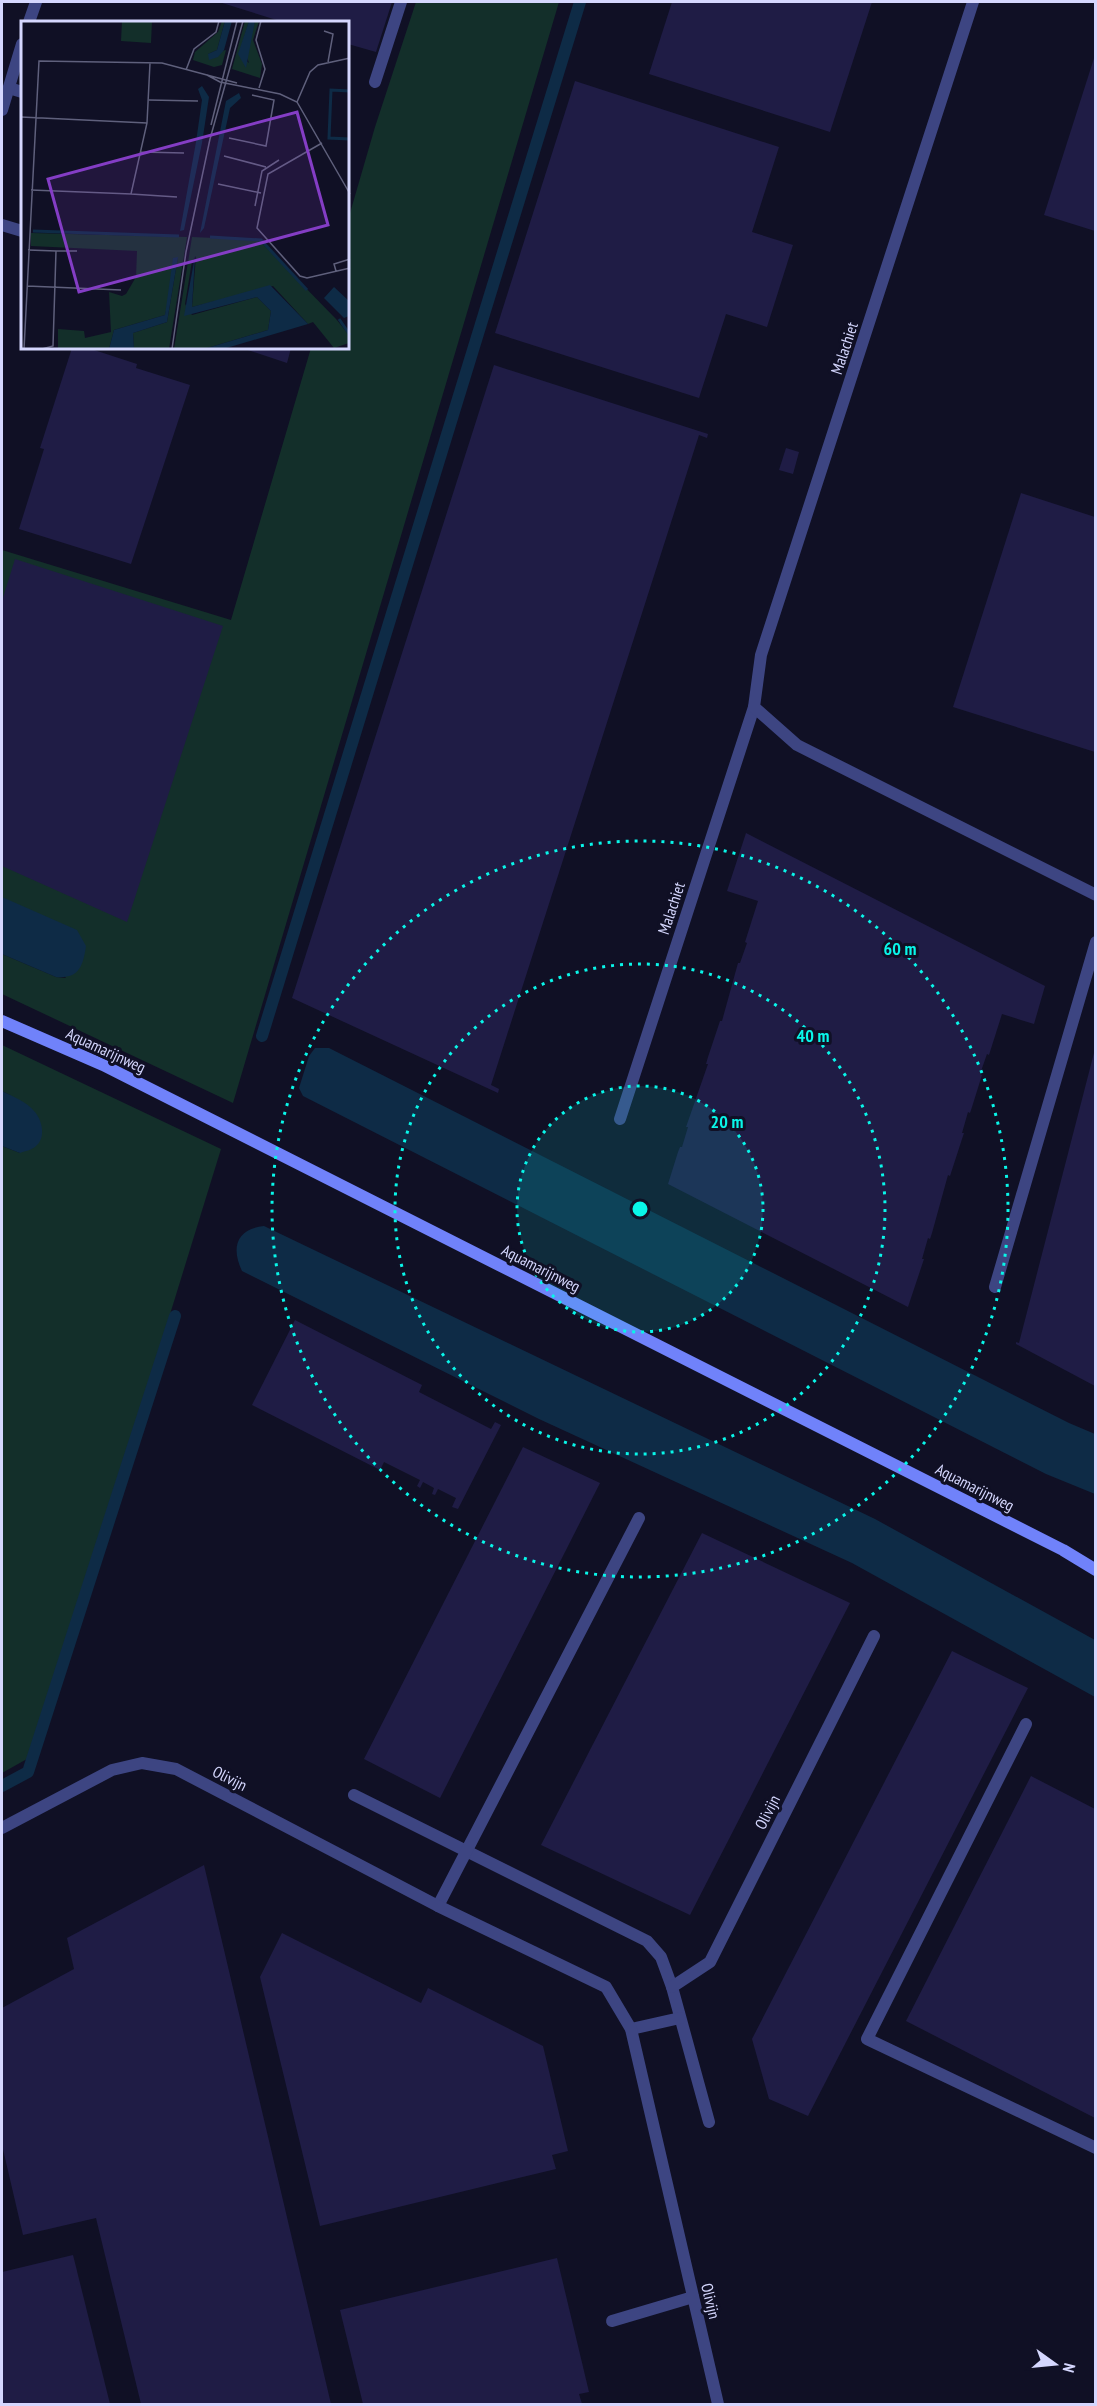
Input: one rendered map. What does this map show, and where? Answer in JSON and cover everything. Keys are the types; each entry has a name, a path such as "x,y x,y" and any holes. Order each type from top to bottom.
{"street":[{"path":"29,21 36,2"},
{"path":"375,82 402,2"},
{"name":"Malachiet","path":"620,1119 754,707 761,655 974,2"},
{"path":"2,110 21,47"},
{"path":"9,88 21,92"},
{"path":"2,225 21,231"},
{"path":"754,707 798,745 1095,895"},
{"path":"995,1287 1095,942"},
{"name":"Aquamarijnweg","path":"2,1021 104,1065 1063,1551 1095,1570"},
{"path":"438,1906 639,1518"},
{"name":"Aquamarijnweg","path":"1063,1551 1095,1563"},
{"name":"Olivijn","path":"672,1987 710,1962 874,1636"},
{"path":"1026,1724 867,2039 1095,2148"},
{"name":"Olivijn","path":"2,1828 112,1770 142,1763 176,1769 438,1906 606,1987 631,2029 718,2404"},
{"path":"354,1796 647,1941 661,1957 672,1987 709,2122"},
{"path":"631,2029 680,2018"},
{"path":"612,2321 693,2297"}],"green space":[{"path":"416,2 559,2 233,1103 2,994 2,954 56,977 66,978 2,898 2,550 231,620 310,350 350,350 350,213 375,127"},
{"path":"2,1045 221,1149 34,1755 2,1773 2,1146 20,1153 10,1095 2,1091"}],"water":[{"path":"2,897 77,930 86,946 81,965 75,973 70,976 56,977 2,954"},
{"path":"315,1048 329,1048 1069,1423 1095,1434 1095,1494 1046,1474 303,1096 299,1088 309,1056"},
{"path":"2,1091 27,1105 39,1119 42,1133 40,1142 33,1148 20,1153 2,1146"},
{"path":"264,1226 875,1519 1095,1640 1095,1697 852,1563 539,1419 242,1271 237,1255 238,1241 247,1231"}],"building":[{"path":"219,2 392,2 376,52 350,45 350,21 280,21"},
{"path":"672,2 872,2 830,132 649,74"},
{"path":"1095,55 1095,231 1044,215"},
{"path":"575,81 779,147 752,232 793,245 767,327 726,314 699,398 495,333"},
{"path":"71,350 94,350 137,364 136,368 190,385 131,564 19,529 44,449 40,448"},
{"path":"248,350 290,350 287,363"},
{"path":"494,365 708,434 707,438 699,435 491,1085 499,1089 498,1093 292,998"},
{"path":"786,448 799,452 793,474 779,470"},
{"path":"1021,493 1095,517 1095,752 953,707"},
{"path":"15,559 223,626 127,922 2,866 2,601"},
{"path":"746,833 1045,986 1034,1024 1002,1014 989,1055 987,1054 980,1074 982,1075 970,1113 968,1112 962,1133 964,1133 950,1176 948,1175 908,1307 668,1184 678,1152 682,1147 688,1127 686,1127 708,1064 706,1064 708,1057 720,1021 722,1021 738,963 740,963 747,943 745,942 758,901 727,891"},
{"path":"1095,1049 1095,1386 1016,1342 1019,1343"},
{"path":"295,1320 422,1385 419,1392 491,1429 495,1422 501,1425 458,1509 452,1507 456,1498 438,1489 435,1495 432,1494 434,1488 423,1482 420,1488 417,1486 420,1480 384,1462 380,1470 252,1405"},
{"path":"523,1447 600,1483 440,1798 364,1759"},
{"path":"702,1533 850,1603 690,1915 541,1845"},
{"path":"952,1651 1028,1688 808,2116 769,2099 752,2039"},
{"path":"1031,1776 1095,1809 1095,2118 906,2021"},
{"path":"204,1865 331,2404 141,2404 96,2218 23,2235 2,2145 2,2008 74,1969 67,1938"},
{"path":"282,1933 421,2003 428,1988 543,2046 568,2151 552,2155 556,2169 320,2226 260,1977"},
{"path":"73,2255 110,2404 2,2404 2,2272"},
{"path":"557,2258 589,2392 579,2394 582,2404 363,2404 340,2310"}],"waterway":[{"path":"262,1036 580,2"},
{"path":"2,1786 28,1772 175,1316"}]}
